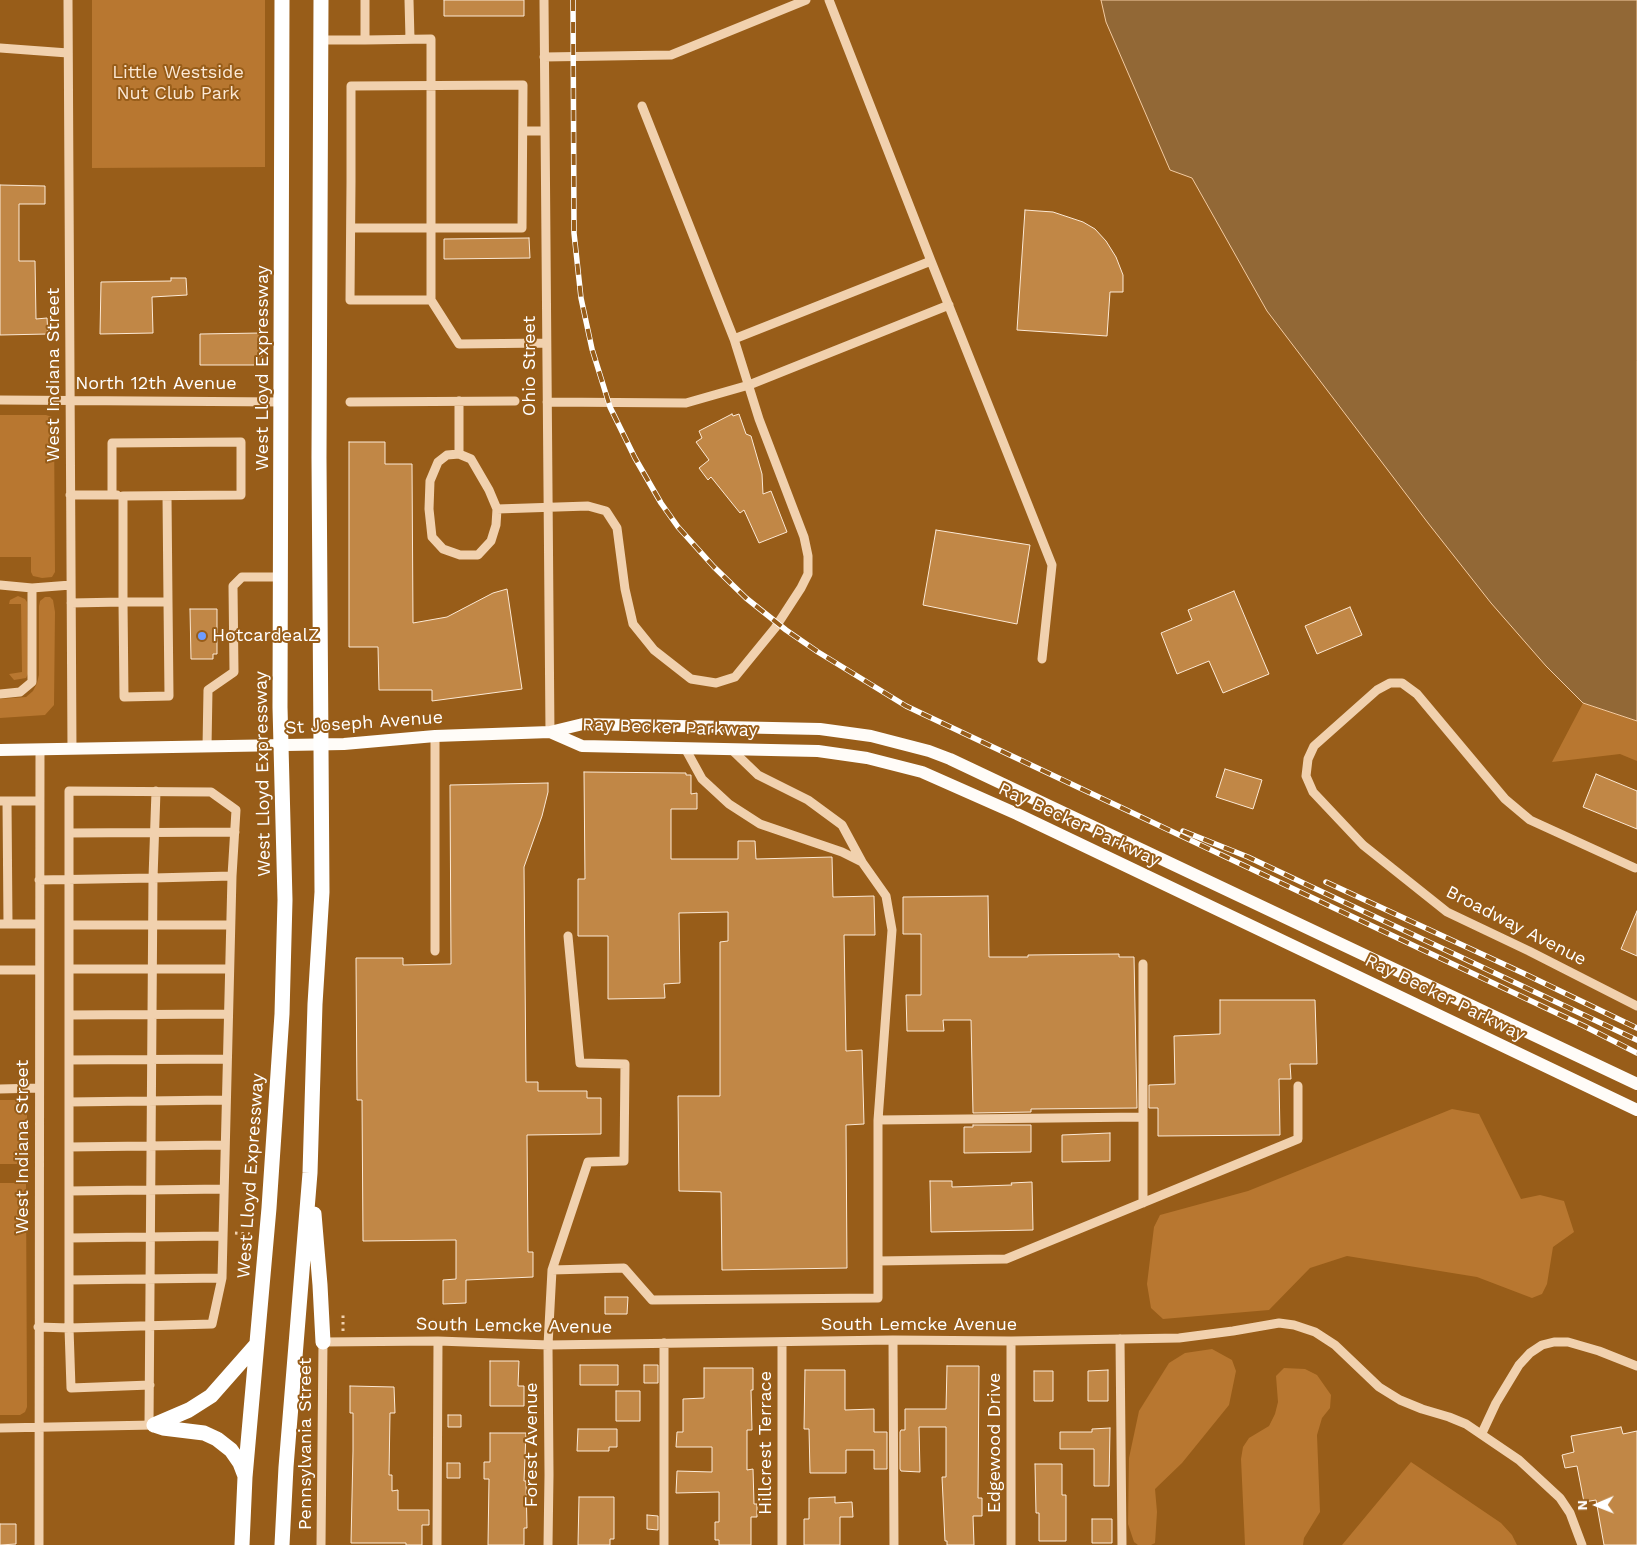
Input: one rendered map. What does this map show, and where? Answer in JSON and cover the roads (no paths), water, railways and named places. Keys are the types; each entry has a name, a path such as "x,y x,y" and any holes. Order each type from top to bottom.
{"highway":[{"name":"West Lloyd Expressway","path":"242,1545 245,1476 269,1208 282,1014 285,900 281,746 280,577 282,0"},
{"path":"282,1545 286,1467 310,1173 314,1023 322,892 320,745 320,0"},
{"path":"310,1173 323,1342"},
{"path":"152,1425 189,1410 211,1396 256,1345"},
{"path":"152,1425 204,1433 217,1439 231,1450 245,1476"}],"main road":[{"name":"Ray Becker Parkway","path":"550,732 583,724 820,729 871,736 929,751 1027,794 1637,1084"},
{"name":"St Joseph Avenue","path":"0,750 320,745 435,736 550,732"},
{"name":"Ray Becker Parkway","path":"550,732 582,746 838,753 867,758 922,772 1017,814 1637,1110"}],"street":[{"name":"West Indiana Street","path":"68,0 72,749"},
{"path":"365,0 365,40"},
{"path":"409,0 410,39"},
{"name":"Ohio Street","path":"544,0 550,732"},
{"path":"544,57 671,55 806,0"},
{"path":"829,0 1052,565 1042,659"},
{"path":"320,40 431,38 431,300 459,344 546,343"},
{"path":"0,48 68,53"},
{"path":"351,228 522,228 523,85 351,86 350,300 431,300"},
{"path":"497,510 588,506 606,511 617,528 625,589 633,624 654,650 691,679 716,683 735,677 775,628 802,588 808,574 808,556 804,538 759,419 734,340 642,106"},
{"path":"523,131 545,131"},
{"path":"734,340 931,261"},
{"path":"547,402 686,403 749,385 949,305"},
{"name":"North 12th Avenue","path":"0,400 282,402"},
{"path":"459,454 460,401"},
{"path":"350,402 514,401"},
{"path":"70,495 168,496 241,495 241,442 112,443 112,495"},
{"path":"459,454 471,459 489,490 497,510 496,525 491,542 478,555 460,555 443,549 432,537 429,508 430,481 438,462 448,455 459,454"},
{"path":"123,496 124,696 169,696 168,496"},
{"path":"206,747 208,690 234,672 233,586 242,577 280,577"},
{"path":"0,585 32,588 71,585"},
{"path":"0,694 20,692 32,682 32,588"},
{"path":"71,603 168,602"},
{"name":"Broadway Avenue","path":"1635,868 1530,820 1505,798 1417,694 1402,683 1390,683 1376,690 1314,746 1308,759 1306,776 1313,792 1363,845 1446,912 1529,951 1637,1006"},
{"path":"435,736 435,951"},
{"path":"685,748 702,779 729,804 760,824 842,852 862,862"},
{"path":"552,1270 624,1268 652,1300 878,1298 878,1120 892,930 886,896 862,862 842,825 808,800 758,775 731,749"},
{"name":"West Indiana Street","path":"39,1545 40,750"},
{"path":"0,1428 152,1425 150,1326 152,925 156,791"},
{"path":"38,1328 69,1328 212,1324 222,1278 230,925 236,810 210,792 69,792 69,1328 71,1388 150,1385"},
{"path":"39,924 4,924 4,801 40,801"},
{"path":"69,833 235,832"},
{"path":"39,880 232,876"},
{"path":"69,925 230,925"},
{"name":"Forest Avenue","path":"548,1545 548,1344 552,1270 588,1162 624,1160 625,1064 580,1063 568,936"},
{"path":"1143,964 1143,1203"},
{"path":"69,970 229,969"},
{"path":"0,970 39,970"},
{"path":"69,1014 228,1014"},
{"path":"69,1060 227,1059"},
{"path":"878,1261 1006,1259 1298,1139 1298,1086"},
{"path":"0,1089 39,1088"},
{"path":"69,1102 226,1100"},
{"path":"878,1120 1143,1117"},
{"path":"69,1147 225,1145"},
{"path":"70,1191 224,1189"},
{"path":"70,1238 223,1236"},
{"path":"69,1280 222,1278"},
{"name":"South Lemcke Avenue","path":"323,1342 438,1341 548,1344 893,1340 1011,1341 1188,1337 1279,1324 1294,1325 1316,1332 1335,1345 1379,1387 1400,1400 1466,1424 1519,1460 1560,1498 1570,1512 1582,1545"},
{"path":"1120,1339 1122,1545"},
{"path":"893,1340 894,1545"},
{"path":"437,1545 438,1341"},
{"name":"Edgewood Drive","path":"1011,1341 1011,1545"},
{"name":"Pennsylvania Street","path":"321,1545 323,1342"},
{"name":"Hillcrest Terrace","path":"782,1342 782,1545"},
{"path":"1482,1434 1496,1403 1519,1364 1542,1345 1554,1342 1568,1342 1599,1351 1637,1366"},
{"path":"664,1343 664,1545"}],"railway":[{"path":"573,0 574,233 581,298 592,349 610,407 635,458 661,503 678,527 714,567 746,598 786,630 906,706 1584,1026 1637,1053"},
{"path":"1183,831 1248,857 1637,1040"},
{"path":"1326,882 1637,1028"}],"place":[{"name":"HotcardealZ","path":"202,636"}],"park label":[{"name":"Little Westside Nut Club Park","path":"178,83"}]}
